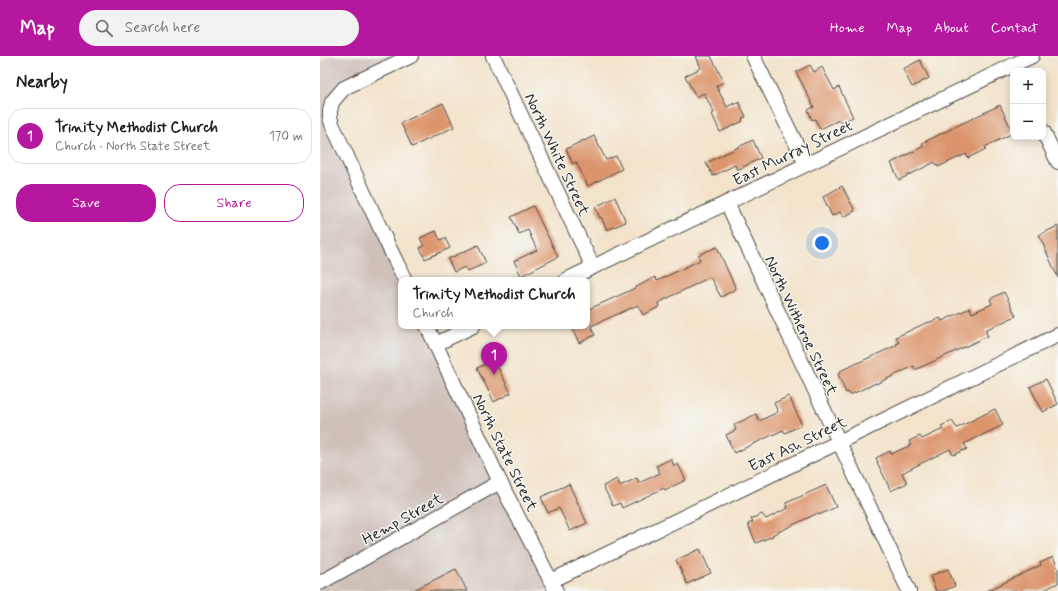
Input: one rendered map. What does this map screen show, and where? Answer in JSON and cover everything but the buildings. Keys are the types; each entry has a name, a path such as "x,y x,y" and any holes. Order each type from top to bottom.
{"street":[{"path":"404,277 332,124 330,111 332,102 344,88 411,56"},
{"name":"North White Street","path":"493,56 593,267"},
{"path":"753,56 806,164"},
{"name":"East Murray Street","path":"572,277 1011,64 1032,56"},
{"path":"1046,137 1058,162"},
{"name":"North Witheroe Street","path":"726,203 909,591"},
{"name":"North State Street","path":"428,329 500,482 553,586"},
{"path":"436,344 467,329"},
{"name":"East Ash Street","path":"553,586 839,442 1058,335"},
{"name":"Hemp Street","path":"320,583 500,482"}],"shaded area":[{"path":"329,56 411,56 344,88 330,111 400,277 398,277 398,329 428,329 556,591 320,591 320,64"}],"place":[{"name":"Trinity Methodist Church","path":"494,375"}]}
